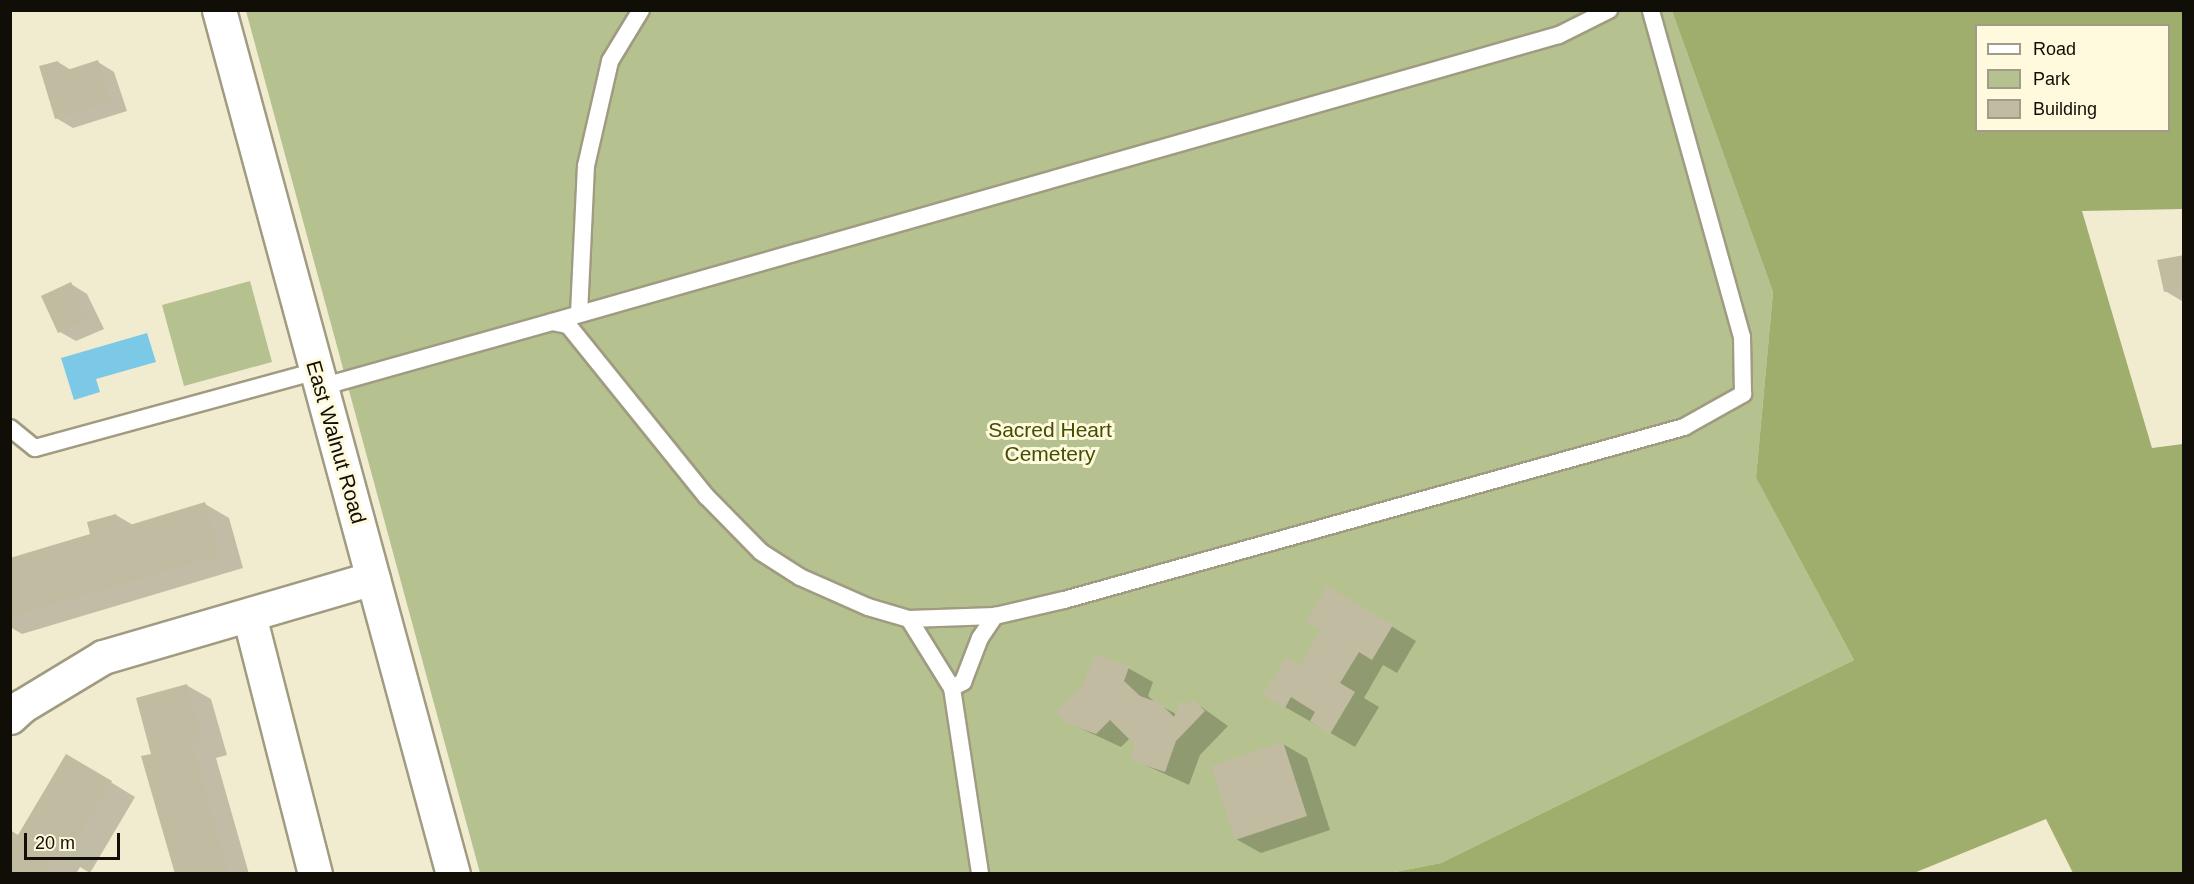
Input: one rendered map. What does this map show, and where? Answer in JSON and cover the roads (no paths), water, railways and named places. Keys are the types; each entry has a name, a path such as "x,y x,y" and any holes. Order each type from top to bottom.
{"street":[{"name":"East Walnut Road","path":"219,10 453,873"},
{"path":"10,717 22,706 103,657 373,578"},
{"path":"249,615 315,873"}],"lane":[{"path":"579,314 586,166 610,61 641,10"},
{"path":"10,428 35,448 552,322 1559,35 1609,10"},
{"path":"552,322 568,325 581,336 706,496 761,552 800,578 868,607 909,619 995,616 1684,427 1743,394 1742,337 1651,10"},
{"path":"952,688 963,682 980,638 995,616"},
{"path":"909,619 952,688 980,873"}],"water":[{"path":"147,333 156,362 96,379 100,392 74,400 61,358"}],"park label":[{"name":"Sacred Heart Cemetery","path":"1050,442"}]}
